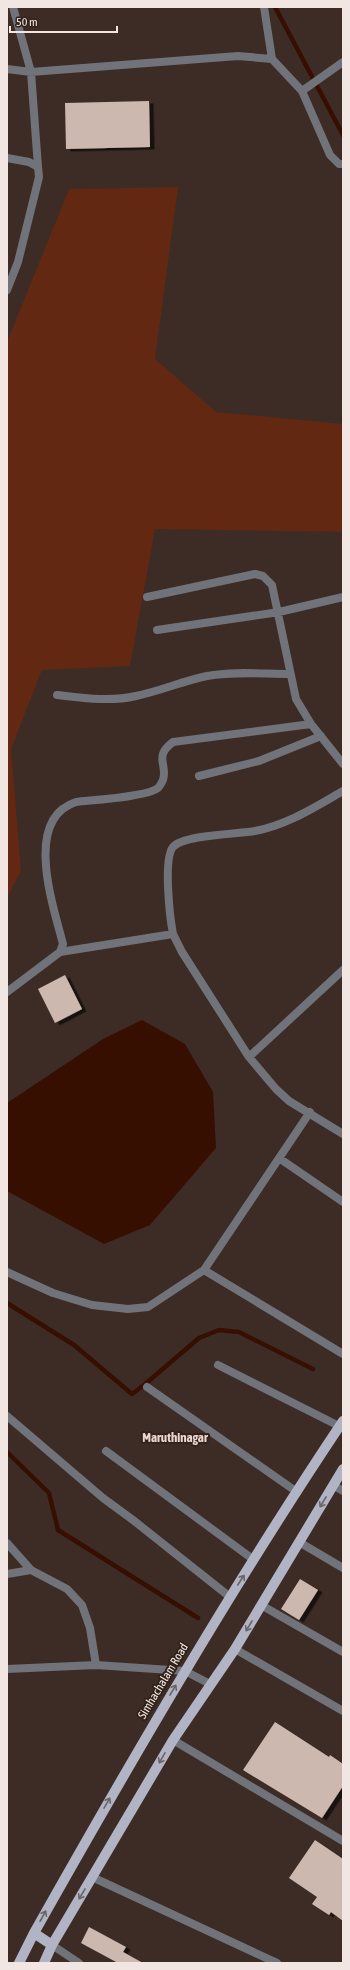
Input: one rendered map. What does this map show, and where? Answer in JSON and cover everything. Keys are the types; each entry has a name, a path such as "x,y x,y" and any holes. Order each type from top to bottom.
{"main road":[{"name":"Simhachalam Road","path":"19,1963 34,1933 144,1739 230,1597 341,1423"},
{"path":"44,1963 52,1945 173,1740 210,1684 235,1650 343,1469"},
{"path":"34,1933 52,1945"}],"street":[{"path":"7,290 10,274 18,262 39,177 31,72 13,7"},
{"path":"264,7 272,59 304,90 330,155 339,164 343,164"},
{"path":"7,69 31,72 238,56 272,59"},
{"path":"304,90 343,62"},
{"path":"7,158 30,162 38,167"},
{"path":"147,597 255,574 263,576 272,585 279,612 296,699 311,724 343,764"},
{"path":"157,630 279,612 343,597"},
{"path":"57,695 100,699 120,699 137,696 207,676 228,674 290,674"},
{"path":"60,952 63,944 45,876 45,857 52,819 60,810 67,805 76,802 146,793 158,788 163,780 162,757 165,748 174,742 311,724"},
{"path":"199,776 259,761 321,736"},
{"path":"343,791 286,821 256,830 186,840 174,846 168,856 169,913 173,934 182,952 249,1057 276,1089 289,1101 310,1112 343,1134"},
{"path":"7,992 60,952 173,934"},
{"path":"249,1057 343,970"},
{"path":"7,1272 73,1300 109,1308 148,1308 204,1270 310,1112"},
{"path":"279,1158 343,1202"},
{"path":"204,1270 343,1354"},
{"path":"218,1365 341,1423"},
{"path":"147,1387 297,1492"},
{"path":"7,1416 103,1498 230,1597"},
{"path":"106,1451 254,1560"},
{"path":"333,1486 343,1492"},
{"path":"299,1542 343,1568"},
{"path":"7,1543 32,1570 67,1589 82,1605 90,1628 96,1665"},
{"path":"7,1574 32,1570"},
{"path":"261,1605 343,1652"},
{"path":"235,1650 343,1711"},
{"path":"7,1669 96,1665 185,1671 210,1684"},
{"path":"173,1740 343,1840"},
{"path":"92,1877 277,1963"},
{"path":"52,1945 78,1963"}],"shaded area":[{"path":"178,187 155,359 216,412 343,424 343,532 155,529 130,666 42,670 11,749 21,870 7,899 7,342 69,189"},
{"path":"142,1020 185,1044 213,1092 216,1148 150,1225 104,1244 7,1191 7,1103 103,1039"}],"building":[{"path":"149,101 150,147 66,149 65,103"},
{"path":"65,975 82,1009 55,1023 38,989"},
{"path":"300,1579 318,1590 299,1620 281,1609"},
{"path":"275,1722 329,1757 330,1755 343,1764 343,1786 322,1818 243,1770"},
{"path":"315,1840 343,1859 343,1921 331,1912 329,1915 312,1904 317,1897 289,1878"},
{"path":"89,1927 126,1947 123,1952 143,1963 118,1963 81,1943"}],"waterway":[{"path":"275,7 343,135"},
{"path":"7,1303 74,1345 132,1394 199,1338 219,1330 239,1332 313,1369"},
{"path":"7,1452 49,1493 58,1530 198,1618"}],"district":[{"name":"Maruthinagar","path":"175,1437"}]}
